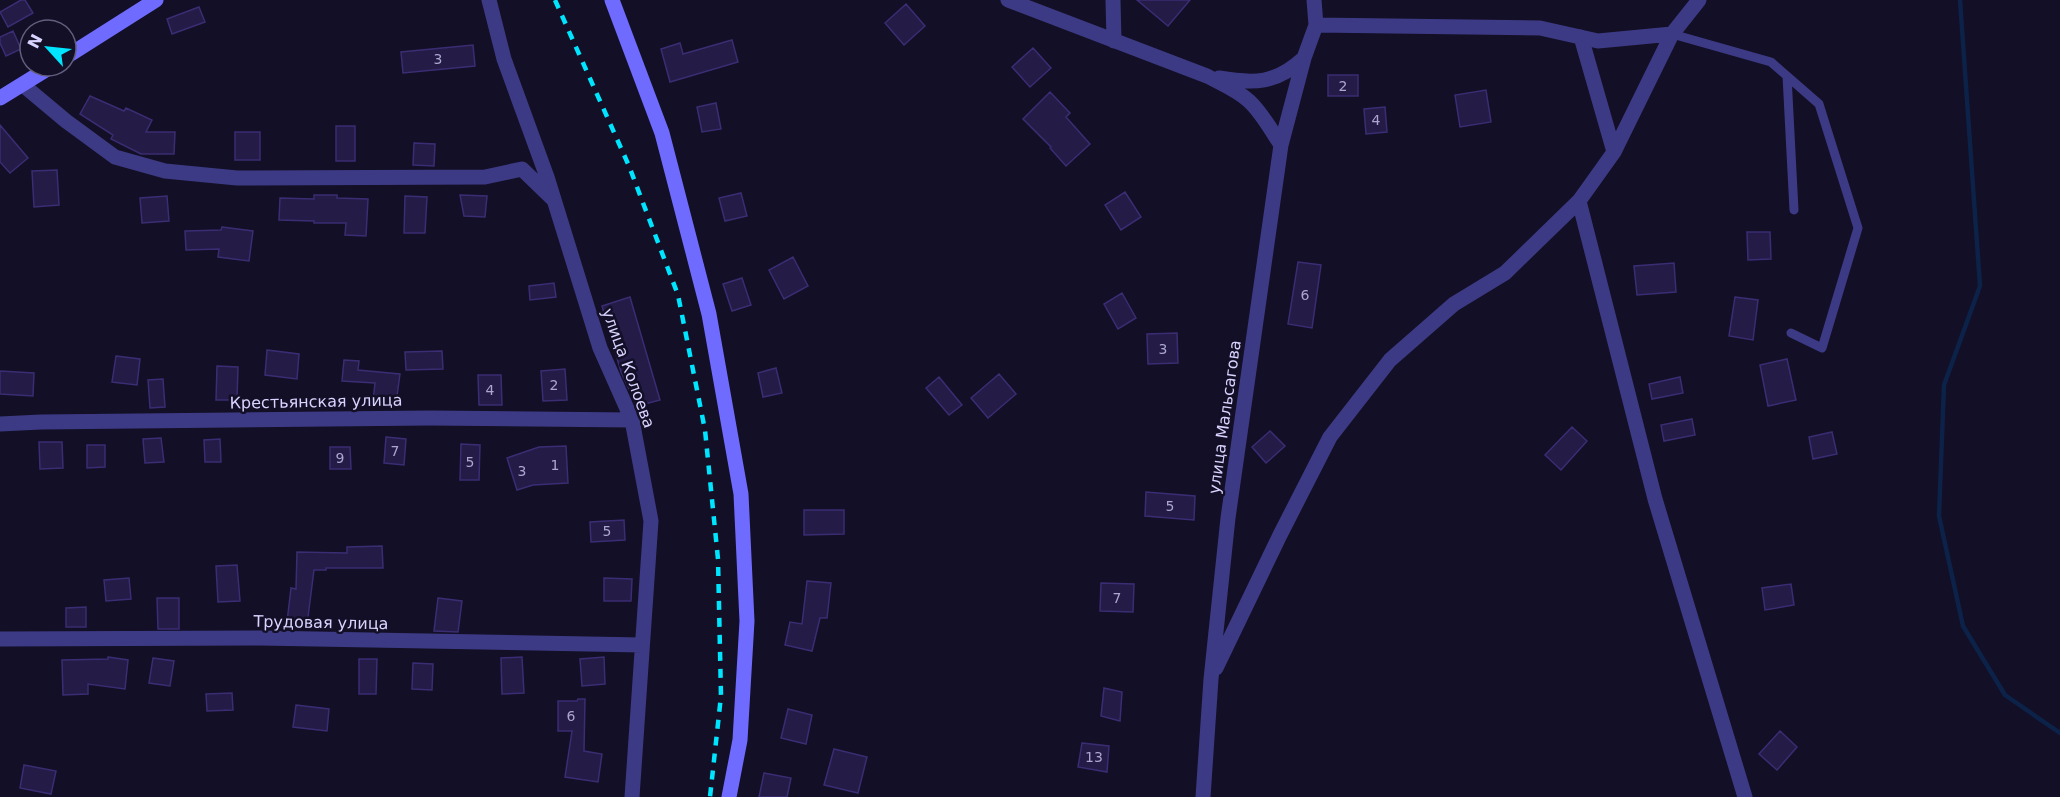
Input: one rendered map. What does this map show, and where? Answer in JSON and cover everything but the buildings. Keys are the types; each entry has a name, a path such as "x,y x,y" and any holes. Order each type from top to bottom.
{"street":[{"path":"78,49 156,0"},
{"name":"улица Колоева","path":"489,0 504,59 554,201 600,348 632,420 651,521 632,797"},
{"path":"612,0 662,134 709,314 741,494 747,621 740,740 729,797"},
{"path":"1008,0 1208,76 1249,101 1281,145"},
{"path":"1113,0 1114,41"},
{"path":"1314,0 1316,25 1540,28 1598,41 1672,34"},
{"path":"1211,679 1330,437 1390,360 1454,304 1504,273 1578,201 1614,152 1672,34 1699,0"},
{"name":"улица Мальсагова","path":"1203,797 1211,679 1228,518 1281,145 1304,58 1316,25"},
{"path":"1581,37 1614,152"},
{"path":"1208,76 1238,81 1260,81 1284,74 1304,58"},
{"path":"0,98 34,78"},
{"path":"23,85 66,121 116,157 165,171 237,178 485,177 522,169 554,201"},
{"path":"1578,201 1655,499 1744,797"},
{"name":"Крестьянская улица","path":"0,424 418,418 632,420"},
{"name":"Трудовая улица","path":"0,639 260,638 642,645"}],"lane":[{"path":"1672,34 1771,62 1819,104 1858,228 1822,348 1791,333"},
{"path":"1787,76 1794,210"}],"waterway":[{"path":"1960,0 1980,286 1944,385 1939,516 1963,626 2005,695 2060,733"}],"railway":[{"path":"555,0 629,166 678,295 705,430 718,559 721,696 710,797"}]}
